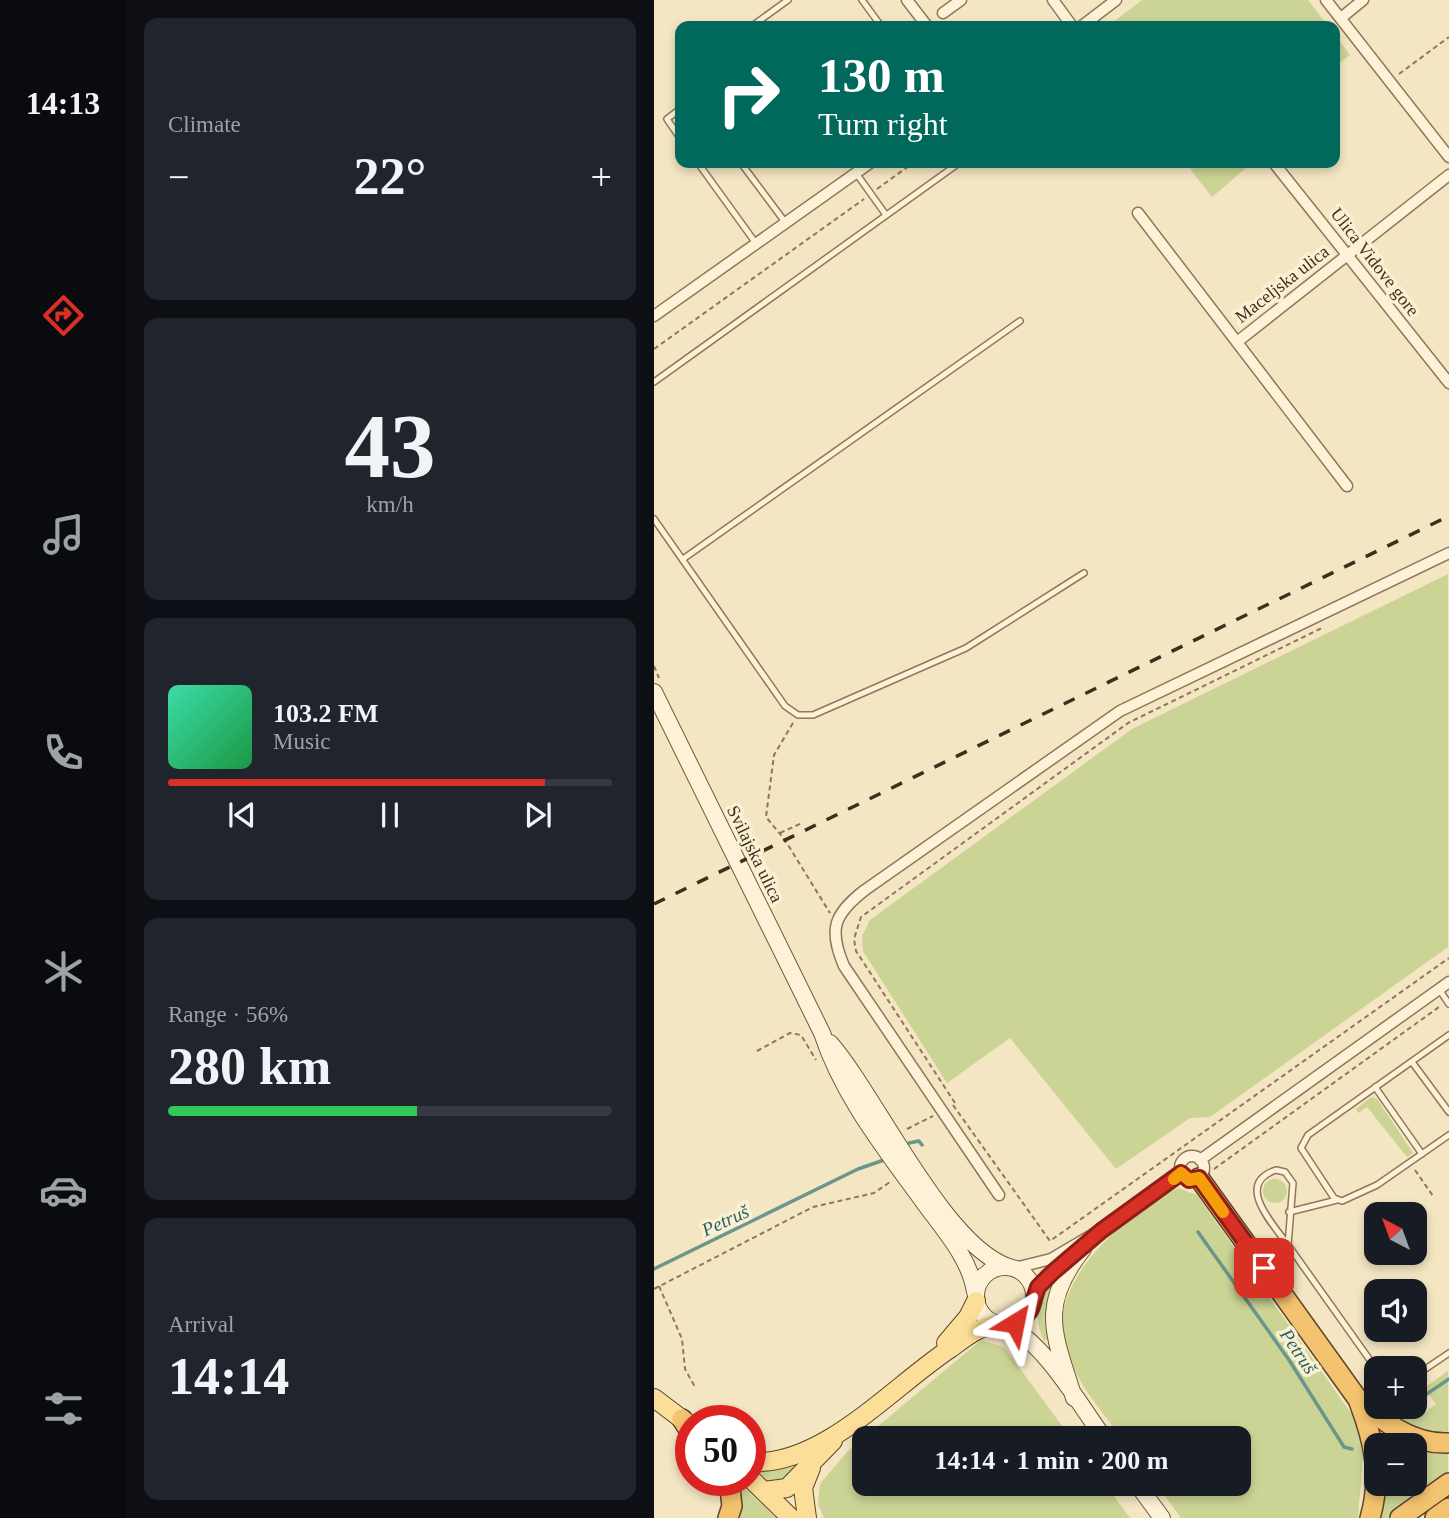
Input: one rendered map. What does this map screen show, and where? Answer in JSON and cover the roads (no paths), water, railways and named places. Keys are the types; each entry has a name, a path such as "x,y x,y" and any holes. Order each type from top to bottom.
{"highway":[{"path":"1193,1170 1357,1398 1380,1419 1407,1435 1448,1443"},
{"path":"1357,1398 1373,1439 1376,1458 1375,1500 1370,1518"},
{"path":"1401,1518 1448,1483"},
{"path":"728,1518 733,1506 731,1496"},
{"path":"1435,1518 1448,1508"}],"main road":[{"name":"Svilajska ulica","path":"654,692 822,1033 847,1091 958,1251 974,1281 976,1297"},
{"name":"Svilajska ulica","path":"822,1033 845,1062 959,1231 987,1257 1012,1267"},
{"path":"1074,1398 1056,1346 1054,1319 1060,1286 1083,1249"},
{"path":"924,1366 962,1326 985,1274 992,1269 1012,1267 1028,1278 1032,1304 1030,1328 1044,1357"},
{"path":"976,1297 984,1316 1024,1335 1044,1357 1095,1426"},
{"path":"766,1461 799,1454 847,1426 924,1366 982,1327 1002,1325 1023,1318 1032,1304"},
{"path":"654,1398 675,1415"},
{"path":"766,1485 787,1488 847,1426"},
{"path":"807,1518 803,1488 816,1460"},
{"path":"766,1493 791,1518"},
{"path":"1146,1496 1162,1518"}],"street":[{"path":"907,0 923,21"},
{"path":"943,13 961,0"},
{"path":"1053,0 1068,21"},
{"path":"1089,21 1116,0"},
{"path":"1326,0 1448,157"},
{"path":"1341,18 1363,0"},
{"path":"654,316 863,168"},
{"name":"Ulica Vidove gore","path":"1278,168 1448,383"},
{"name":"Maceljska ulica","path":"1237,342 1448,175"},
{"name":"Maceljska ulica","path":"1138,213 1347,486"},
{"path":"999,1195 844,966 834,937 841,912 866,890 1120,711 1448,553"},
{"path":"1012,1267 1051,1259 1101,1231 1193,1170 1445,986"},
{"path":"1032,1304 1044,1280 1101,1231"}],"lane":[{"path":"759,21 788,0"},
{"path":"862,0 877,21"},
{"path":"675,113 667,119 675,131"},
{"path":"702,168 756,243"},
{"path":"746,168 785,223"},
{"path":"654,382 951,168"},
{"path":"856,173 886,215"},
{"path":"683,559 1020,321"},
{"path":"654,519 785,706 798,715 813,715 966,648 1084,573"},
{"path":"1445,986 1448,1004"},
{"path":"1337,1200 1302,1153 1302,1142 1448,1035"},
{"path":"1412,1062 1448,1112"},
{"path":"1375,1087 1422,1154"},
{"path":"1289,1213 1367,1191 1448,1135"},
{"path":"1288,1245 1293,1183 1285,1172 1276,1170 1262,1177 1255,1192 1259,1204 1288,1245 1367,1356"},
{"path":"1427,1368 1448,1353"}],"waterway":[{"name":"Petruš","path":"909,1143 919,1141 922,1145"},
{"name":"Petruš","path":"654,1269 858,1169 884,1160"},
{"name":"Petruš","path":"1198,1232 1289,1360 1344,1447 1352,1449"},
{"name":"Petruš","path":"1427,1394 1449,1379"}],"railway":[{"path":"654,904 1449,516"}]}
